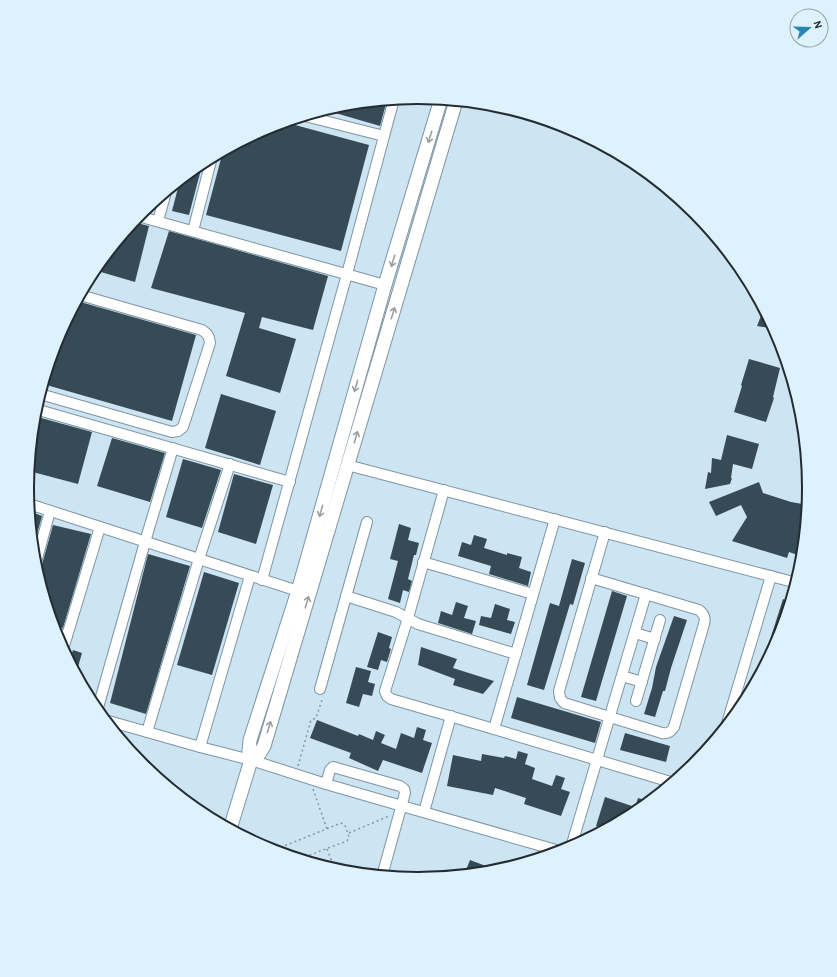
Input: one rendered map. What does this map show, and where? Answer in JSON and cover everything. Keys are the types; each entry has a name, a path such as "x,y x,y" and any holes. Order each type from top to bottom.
{"main road":[{"path":"232,824 251,760 250,740 298,591 385,285 440,105"},
{"path":"251,760 259,754 264,746 455,106"}],"street":[{"path":"262,580 392,105"},
{"path":"314,118 384,136"},
{"path":"193,231 210,166"},
{"path":"158,222 164,200"},
{"path":"146,218 385,285"},
{"path":"45,396 172,432 178,431 183,427 210,343 210,338 207,333 202,330 86,297"},
{"path":"42,411 290,482"},
{"path":"99,703 173,448"},
{"path":"147,732 199,559 230,464"},
{"path":"347,465 792,582"},
{"path":"444,490 386,691 386,696 391,699 668,781"},
{"path":"35,506 298,591"},
{"path":"39,551 50,511"},
{"path":"494,729 555,519"},
{"path":"320,689 368,522"},
{"path":"65,641 100,527"},
{"path":"592,578 699,610 704,616 705,621 674,727 668,733 662,733 564,703 559,695 559,691 605,532"},
{"path":"423,562 534,594"},
{"path":"200,747 250,576"},
{"path":"729,715 770,576"},
{"path":"573,841 646,594"},
{"path":"346,596 396,612 418,624 516,654"},
{"path":"636,701 660,620"},
{"path":"635,633 655,639"},
{"path":"63,635 67,636"},
{"path":"622,676 642,682"},
{"path":"424,812 451,716"},
{"path":"112,722 251,760 401,809 424,812 553,849"},
{"path":"326,784 330,770 333,768 400,786 405,791 383,871"}],"path":[{"path":"296,774 311,720 316,718 323,698 320,689"},
{"path":"309,778 327,829"},
{"path":"348,834 401,809"},
{"path":"282,848 342,823 345,825 349,838 347,841 306,856"},
{"path":"327,849 332,863"}],"building":[{"path":"385,106 380,126 335,113"},
{"path":"293,125 369,145 341,251 206,215 221,159 271,133"},
{"path":"200,172 189,215 172,211 178,188"},
{"path":"140,224 149,226 135,282 101,272 113,254"},
{"path":"169,231 328,276 313,330 262,317 259,328 296,339 280,393 226,376 245,313 151,288"},
{"path":"82,303 196,335 172,421 48,385 63,341"},
{"path":"761,315 768,328 757,326"},
{"path":"749,359 780,368 774,398 766,422 734,412"},
{"path":"221,394 276,411 260,465 205,448"},
{"path":"40,418 92,432 78,484 35,472"},
{"path":"727,435 759,444 752,469 733,464 730,484 705,489 708,472 711,473 712,458 721,460"},
{"path":"112,438 165,453 150,502 97,486"},
{"path":"183,459 221,470 202,528 166,517"},
{"path":"234,474 273,485 256,544 218,532"},
{"path":"759,482 763,493 802,504 797,555 789,552 787,558 732,541 747,517 741,505 716,516 709,502"},
{"path":"35,513 42,516 37,535"},
{"path":"399,524 411,528 408,540 419,543 416,555 414,555 408,579 412,581 409,592 403,590 400,603 388,599 398,561 390,559"},
{"path":"53,525 91,534 63,628 60,627 54,612 42,566"},
{"path":"474,535 487,539 484,548 507,555 507,553 522,557 519,568 531,572 528,586 489,574 491,566 458,556 462,542 471,545"},
{"path":"148,554 190,566 146,714 110,703"},
{"path":"572,559 585,563 573,605 570,604 544,690 527,685 550,603 559,606"},
{"path":"204,572 239,583 212,675 177,665"},
{"path":"612,591 627,596 596,701 581,697"},
{"path":"783,599 786,600 783,612 766,653"},
{"path":"456,602 468,606 464,618 476,621 472,634 438,623 441,611 452,615"},
{"path":"495,604 510,609 507,620 515,622 511,634 479,625 481,616 491,618"},
{"path":"674,616 687,620 665,691 663,691 655,717 644,714 652,688 656,667"},
{"path":"378,632 392,637 389,648 391,649 387,662 381,660 378,670 367,667"},
{"path":"421,647 457,659 453,668 494,681 483,694 453,685 455,679 418,665"},
{"path":"73,650 82,653 78,667 74,659 72,654"},
{"path":"356,667 371,671 368,682 375,684 372,696 363,694 359,707 346,703"},
{"path":"517,697 601,722 595,743 511,718"},
{"path":"317,720 358,736 359,734 373,740 376,731 385,735 381,743 396,749 401,733 414,738 417,727 426,730 423,740 432,743 422,773 383,760 378,771 349,758 351,753 310,738"},
{"path":"625,733 670,746 666,762 620,750"},
{"path":"518,751 528,754 525,764 535,768 532,779 552,786 556,775 565,778 561,789 570,792 561,816 524,804 526,798 495,788 493,795 447,786 453,755 481,761 482,754 504,758 505,756 516,759"},
{"path":"605,797 634,807 600,827 596,826"},
{"path":"638,798 644,800 635,806"},
{"path":"470,860 488,867 469,870 466,870"}]}
